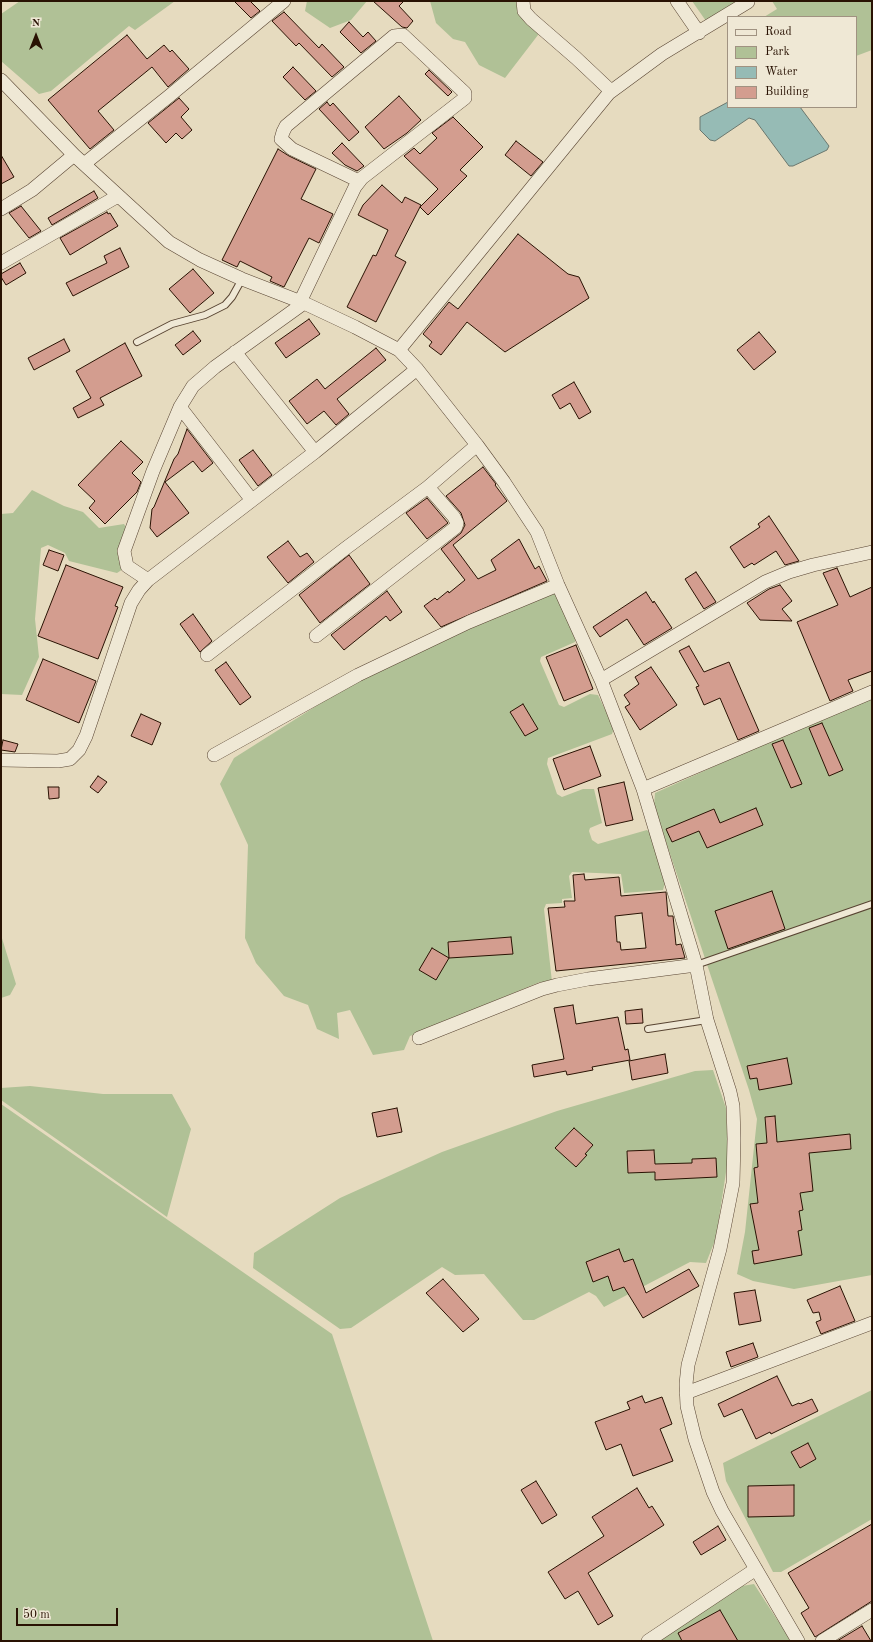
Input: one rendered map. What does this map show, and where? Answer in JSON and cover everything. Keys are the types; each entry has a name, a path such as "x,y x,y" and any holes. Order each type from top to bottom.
{"street":[{"path":"84,164 284,1"},
{"path":"523,1 524,11 531,20 576,58 611,92"},
{"path":"676,1 699,33"},
{"path":"399,350 611,92 662,54 748,2"},
{"path":"148,580 127,566 124,551 153,471 180,407 193,386 235,352 302,302 362,178 465,98 465,93 403,35 394,36 286,126 283,132 281,139 292,149 359,182"},
{"path":"1,80 74,155 169,242 200,260 242,279 302,302 356,327 399,350 417,369 477,445 504,482 537,532 558,585 601,680 644,789 696,965 708,1020 730,1092 733,1106 733,1183 721,1244 688,1366 686,1384 687,1406 695,1439 722,1511 798,1641"},
{"path":"1,209 32,190 74,155"},
{"path":"1,264 118,196"},
{"path":"235,352 315,452"},
{"path":"1,760 58,761 70,758 79,750 86,736 132,603 139,590 148,580 315,452 417,369"},
{"path":"180,407 251,500"},
{"path":"207,656 346,548 428,487 477,445"},
{"path":"316,636 456,527 457,523 454,517 428,487"},
{"path":"601,680 765,582 789,572 813,565 872,552"},
{"path":"214,755 358,675 469,622 558,585"},
{"path":"644,789 872,692"},
{"path":"420,1038 542,989 557,985 588,979 696,965"},
{"path":"686,1393 872,1323"},
{"path":"648,1641 756,1569"},
{"path":"822,1641 872,1610"}],"lane":[{"path":"138,342 172,324 205,315 225,305 232,297 242,279"},
{"path":"696,965 872,904"},
{"path":"648,1029 708,1020"}],"green space":[{"path":"20,1 175,1 135,30 129,26 51,91 39,94 1,61 1,14"},
{"path":"307,1 367,1 351,20 330,28 305,11"},
{"path":"430,1 518,1 537,29 538,35 505,78 479,65 465,42 453,39 436,23"},
{"path":"692,1 745,1 706,21"},
{"path":"772,1 872,1 872,50 857,56 857,16 766,16 777,9"},
{"path":"32,490 64,506 83,512 99,528 124,524 127,529 123,569 117,573 69,561 65,553 48,545 41,548 35,619 39,657 22,695 1,694 1,514 13,513"},
{"path":"554,590 576,638 575,642 541,657 540,661 559,705 564,707 590,694 598,695 614,728 612,734 548,758 547,764 557,794 562,797 583,789 594,789 602,823 590,828 589,831 592,840 598,844 647,830 650,833 665,883 663,890 624,893 621,874 572,872 569,876 572,898 562,899 562,903 546,904 544,909 552,982 540,982 410,1036 404,1050 373,1055 350,1010 337,1013 339,1039 317,1029 308,1005 284,996 256,963 245,938 248,845 220,784 234,758 359,679"},
{"path":"872,698 872,1275 794,1289 753,1281 737,1274 745,1232 757,1119 749,1090 654,806 655,793 811,723"},
{"path":"1,935 16,984 10,995 1,998"},
{"path":"713,1070 726,1108 728,1159 716,1238 706,1263 690,1262 604,1307 596,1296 589,1292 534,1320 523,1320 484,1274 455,1275 442,1267 351,1328 340,1329 253,1268 254,1253 340,1198 442,1152 557,1111 695,1071"},
{"path":"30,1086 103,1094 172,1094 191,1129 167,1217 1,1100 1,1088"},
{"path":"1,1104 332,1334 433,1641 1,1641"},
{"path":"872,1390 872,1519 781,1572 773,1572 726,1481 723,1463"},
{"path":"754,1584 791,1641 658,1641 742,1586"}],"water":[{"path":"727,103 727,108 801,108 829,146 827,150 793,166 789,166 755,120 749,118 715,141 710,140 700,130 700,117"}],"building":[{"path":"234,1 250,1 260,11 251,18"},
{"path":"373,1 404,1 399,6 413,21 407,28 402,27"},
{"path":"284,12 319,48 322,44 344,67 332,77 299,43 296,46 272,21"},
{"path":"349,22 363,37 368,32 376,41 361,53 340,32"},
{"path":"127,35 147,59 164,45 170,52 172,50 189,69 168,87 152,67 98,111 114,130 90,149 48,100"},
{"path":"293,67 316,91 305,100 283,77"},
{"path":"429,70 452,92 448,96 425,74"},
{"path":"399,96 421,120 407,133 384,149 365,127"},
{"path":"179,98 189,109 181,117 192,130 182,139 176,133 166,143 148,123"},
{"path":"327,102 330,106 333,103 359,132 349,141 319,109"},
{"path":"453,117 483,147 460,170 467,176 428,215 420,207 438,189 404,156 414,148 420,154 437,138 432,133"},
{"path":"516,141 543,162 531,176 505,155"},
{"path":"342,143 364,166 357,171 345,165 332,153"},
{"path":"278,149 316,169 301,199 333,214 319,243 309,238 284,287 270,281 272,277 240,261 237,267 222,260"},
{"path":"1,155 14,177 1,184"},
{"path":"382,185 402,203 405,197 421,205 395,256 406,262 376,322 347,307 373,255 376,256 388,230 358,215 363,205"},
{"path":"94,191 98,198 52,225 48,218"},
{"path":"21,206 41,231 29,238 9,213"},
{"path":"107,212 108,214 110,213 118,226 70,255 60,238"},
{"path":"518,234 568,274 579,277 589,298 505,352 467,322 441,355 429,346 432,342 423,334 449,302 458,309"},
{"path":"120,248 129,267 73,296 66,283 107,263 104,256"},
{"path":"20,263 26,273 6,285 1,277 1,274"},
{"path":"193,269 214,293 190,313 169,289"},
{"path":"309,319 320,334 286,358 275,343"},
{"path":"193,331 201,341 183,355 175,345"},
{"path":"759,332 776,352 754,370 737,350"},
{"path":"64,339 70,351 34,370 28,358"},
{"path":"125,343 142,376 100,398 104,405 78,418 73,408 91,398 76,371"},
{"path":"376,348 386,360 337,399 349,414 336,425 324,411 307,424 289,401 317,379 325,389"},
{"path":"574,382 591,412 579,419 570,403 560,409 552,395"},
{"path":"187,429 213,463 202,472 193,461 165,482 189,513 157,537 150,528 152,509 174,459 178,454"},
{"path":"121,441 143,462 132,473 141,482 137,492 105,524 89,508 95,501 78,485"},
{"path":"253,450 272,475 258,486 239,460"},
{"path":"483,467 507,501 453,545 478,579 496,570 491,560 519,539 535,569 539,566 547,581 441,627 424,606 435,598 437,600 448,591 449,593 465,580 441,549 461,533 465,525 461,513 446,496"},
{"path":"427,498 448,523 427,539 406,513"},
{"path":"769,516 799,561 785,565 776,551 754,565 752,563 744,568 730,547 760,527 758,524"},
{"path":"288,541 300,557 307,553 314,562 288,583 267,557"},
{"path":"49,550 64,555 58,571 43,565"},
{"path":"349,555 370,584 320,623 299,595"},
{"path":"66,565 123,587 115,606 118,607 98,659 38,636"},
{"path":"837,568 850,597 872,587 872,671 848,680 853,691 830,701 797,622 838,605 823,573"},
{"path":"696,572 716,602 704,609 685,579"},
{"path":"780,585 792,601 782,609 792,621 760,620 747,603 769,589"},
{"path":"387,591 402,612 390,621 386,616 344,650 331,635"},
{"path":"646,592 653,603 654,601 672,628 644,645 627,619 600,637 593,627"},
{"path":"193,614 212,641 200,652 180,624"},
{"path":"576,645 593,689 564,701 546,657"},
{"path":"689,646 704,672 729,662 759,731 738,740 720,698 704,705 696,687 699,686 679,651"},
{"path":"43,659 96,681 79,723 26,700"},
{"path":"226,662 251,697 240,705 215,670"},
{"path":"651,667 677,705 640,730 625,707 630,704 624,695 639,684 635,677"},
{"path":"523,704 538,729 525,736 510,712"},
{"path":"141,714 161,723 152,745 131,736"},
{"path":"822,723 843,770 829,776 809,728"},
{"path":"3,740 18,744 15,752 1,750"},
{"path":"783,740 802,784 791,788 772,744"},
{"path":"590,746 601,776 564,790 553,759"},
{"path":"98,776 107,782 98,793 90,787"},
{"path":"624,782 633,820 606,826 598,788"},
{"path":"48,787 59,787 59,798 49,799"},
{"path":"756,808 763,825 707,848 699,831 672,842 666,829 714,809 720,823"},
{"path":"584,874 585,880 619,877 621,896 666,892 668,916 673,916 676,945 681,944 685,958 556,971 548,908 565,907 564,901 575,901 573,875","holes":["642,913 646,948 621,950 620,942 617,942 615,916"]},
{"path":"772,891 785,929 728,949 715,911"},
{"path":"511,937 513,954 449,958 448,942"},
{"path":"432,948 449,958 436,980 419,970"},
{"path":"573,1005 576,1024 618,1017 625,1050 628,1049 630,1060 592,1067 593,1070 567,1075 566,1071 534,1077 532,1065 564,1059 554,1008"},
{"path":"642,1009 643,1023 626,1024 625,1011"},
{"path":"665,1054 668,1073 632,1080 629,1061"},
{"path":"787,1058 792,1084 759,1090 757,1078 750,1079 747,1066"},
{"path":"397,1108 402,1132 377,1137 372,1113"},
{"path":"775,1116 777,1142 850,1134 851,1149 809,1153 813,1191 800,1193 803,1210 799,1211 802,1230 798,1231 802,1255 754,1264 752,1251 759,1250 750,1204 758,1203 754,1168 758,1167 756,1144 767,1143 765,1117"},
{"path":"574,1128 593,1145 585,1154 587,1155 576,1167 555,1148"},
{"path":"654,1150 655,1164 692,1163 692,1159 716,1158 717,1177 655,1180 655,1172 628,1173 627,1151"},
{"path":"619,1249 624,1262 633,1259 646,1293 689,1269 699,1286 643,1318 624,1287 613,1291 608,1276 593,1282 586,1262"},
{"path":"443,1279 479,1319 463,1332 426,1293"},
{"path":"840,1286 855,1321 821,1334 816,1322 821,1320 819,1312 813,1313 807,1300"},
{"path":"755,1290 761,1321 739,1325 734,1293"},
{"path":"753,1343 758,1357 731,1367 726,1352"},
{"path":"777,1376 792,1406 812,1399 818,1411 771,1434 770,1432 756,1439 742,1409 724,1417 718,1404"},
{"path":"642,1396 645,1403 662,1397 672,1424 660,1429 673,1461 633,1476 621,1444 606,1450 595,1422 630,1409 627,1402"},
{"path":"808,1443 816,1459 800,1468 791,1452"},
{"path":"536,1481 557,1515 542,1524 521,1490"},
{"path":"794,1485 794,1516 748,1517 748,1486"},
{"path":"637,1488 649,1508 652,1506 664,1525 588,1573 613,1616 598,1625 578,1591 565,1599 548,1572 604,1536 592,1517"},
{"path":"872,1524 872,1601 815,1637 801,1613 809,1608 788,1573"},
{"path":"718,1526 726,1540 701,1555 693,1542"},
{"path":"720,1610 738,1641 682,1641 678,1633"},
{"path":"862,1626 871,1641 837,1641"}]}
